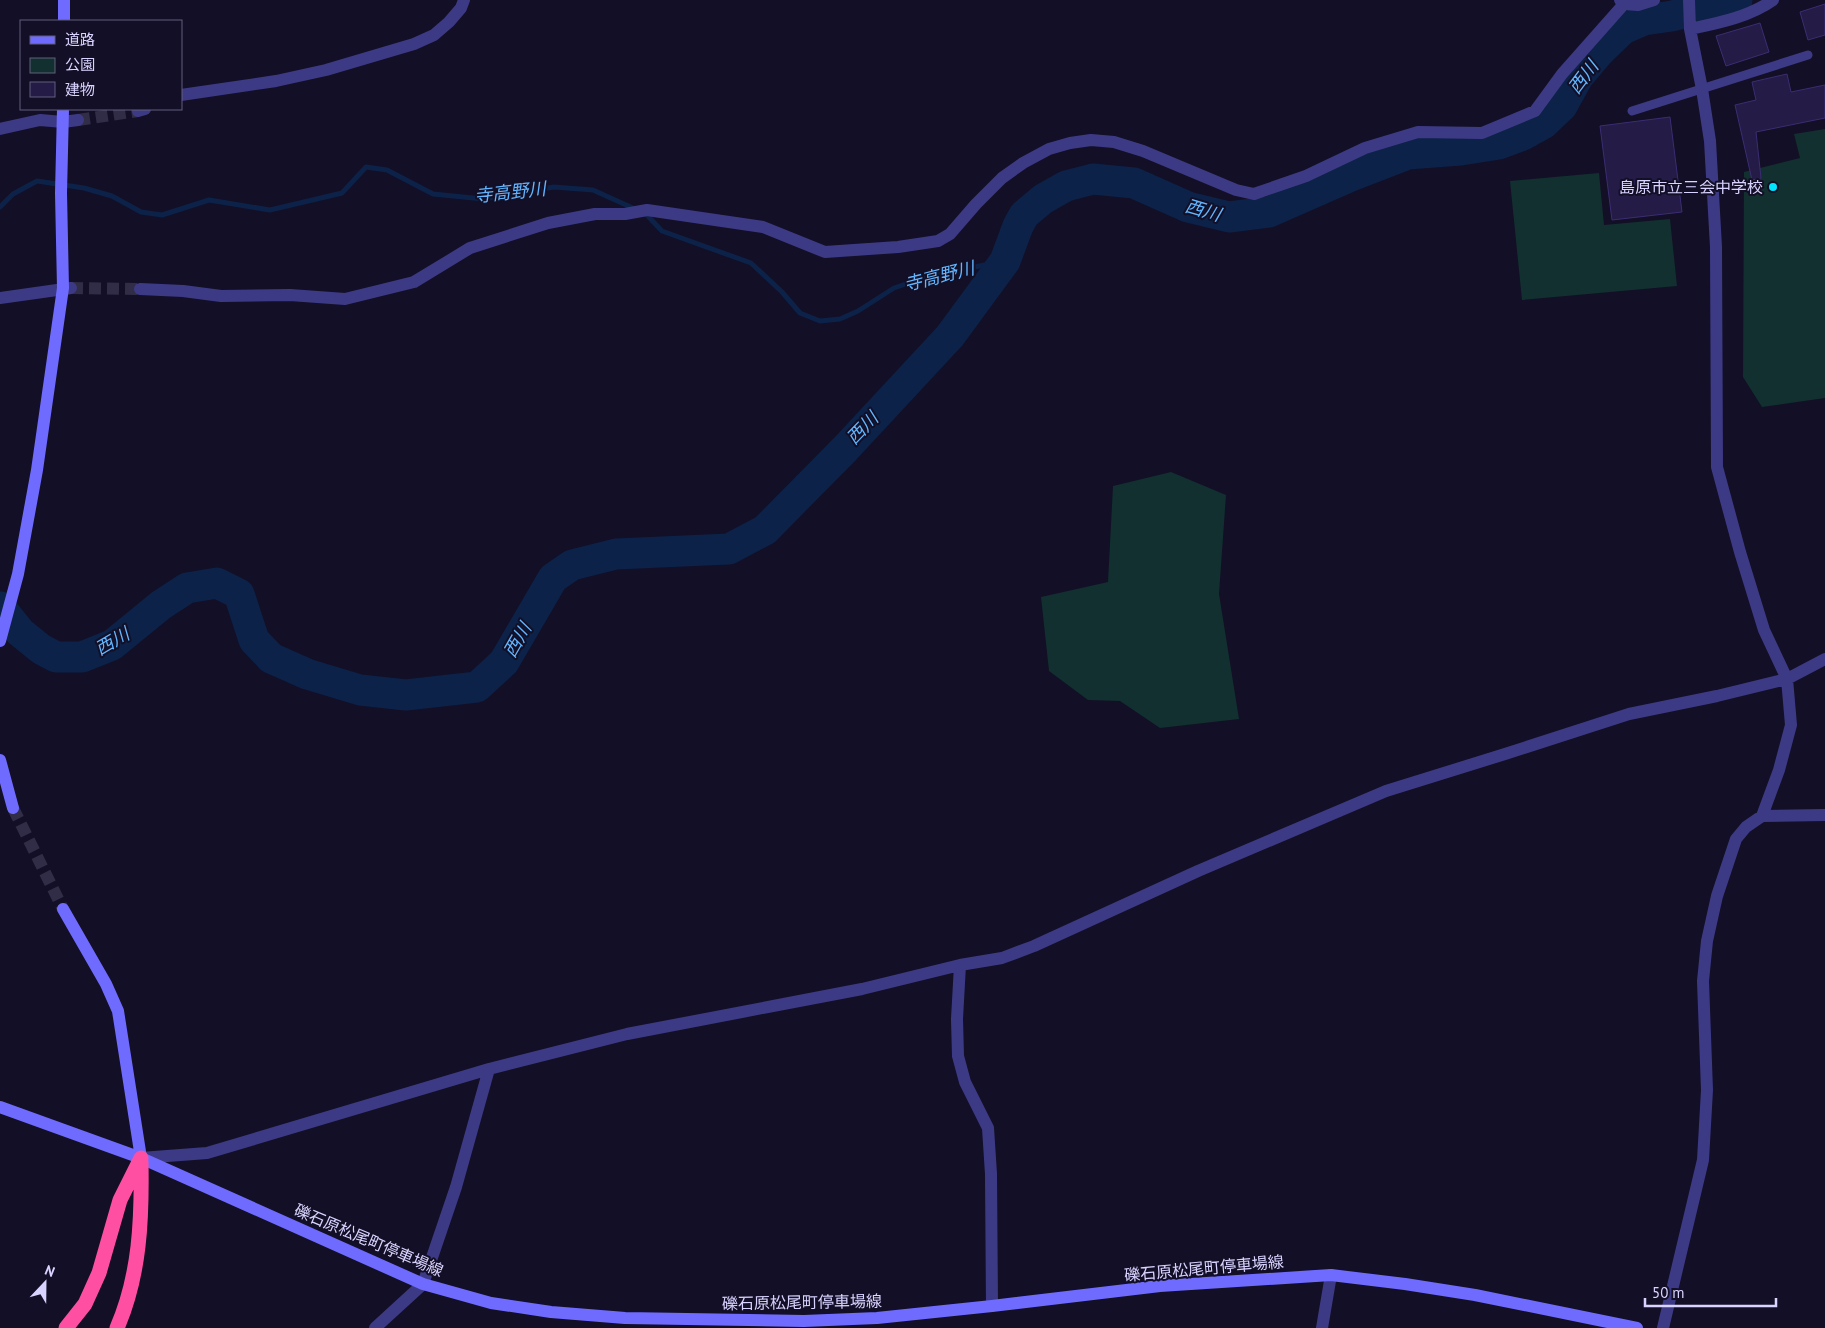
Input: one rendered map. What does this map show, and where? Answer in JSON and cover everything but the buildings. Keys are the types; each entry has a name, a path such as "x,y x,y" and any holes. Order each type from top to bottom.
{"highway":[{"path":"66,1328 84,1304 99,1273 120,1200 141,1158"},
{"path":"117,1328 136,1264 142,1214 141,1158"}],"main road":[{"path":"64,0 64,20"},
{"path":"0,641 18,574 67,288 61,193 63,115"},
{"path":"0,760 13,808"},
{"path":"62,908 106,984 118,1011 141,1158"},
{"name":"礫石原松尾町停車場線","path":"0,1107 141,1158 423,1284 491,1303 551,1312 625,1318 804,1321 876,1318 1160,1286 1331,1275 1466,1294 1583,1322 1637,1328"}],"street":[{"path":"182,95 276,81 318,72 414,44 434,34 450,22 461,8 464,0"},
{"path":"140,289 184,291 221,296 290,295 345,299 414,282 470,248 548,223 595,214 625,214 647,210 757,225 825,252 898,247 938,241 950,234 1002,178 1023,163 1049,150 1070,143 1091,140 1114,142 1143,151 1236,190 1254,194 1306,176 1365,148 1418,132 1482,134 1535,111 1562,74 1622,2 1638,5 1654,0"},
{"path":"1688,0 1689,24 1710,140 1716,247 1718,467 1740,552 1764,630 1787,679 1791,725 1779,770 1762,816"},
{"path":"1689,24 1726,22 1765,6 1773,0"},
{"path":"0,129 63,115 78,120"},
{"path":"0,298 67,288"},
{"path":"141,1158 207,1153 489,1069 627,1034 862,989 960,965 1002,958 1034,946 1198,871 1386,791 1628,714 1717,696 1787,679 1825,659"},
{"path":"1663,1328 1703,1160 1707,1090 1703,981 1707,941 1716,896 1736,839 1746,827 1762,816 1825,815"},
{"path":"960,965 957,1019 958,1056 965,1082 988,1128 991,1174 992,1306"},
{"path":"375,1328 423,1284 456,1188 489,1069"},
{"path":"1322,1328 1331,1275"}],"lane":[{"path":"1632,111 1808,55"}],"green space":[{"path":"1825,129 1825,398 1762,407 1743,377 1744,172 1800,158 1794,134"},
{"path":"1599,173 1604,225 1670,219 1677,286 1522,300 1510,181"},
{"path":"1171,472 1226,495 1219,594 1239,719 1160,728 1120,701 1088,700 1049,671 1041,597 1108,582 1113,486"}],"waterway":[{"name":"西川","path":"0,607 20,632 41,649 56,657 82,657 112,645 161,605 187,588 217,583 239,594 254,640 271,658 307,674 360,690 406,695 477,687 504,662 553,578 572,565 616,554 729,549 765,530 845,449 950,336 1005,261 1024,215 1043,199 1066,186 1093,179 1134,183 1188,207 1229,217 1269,212 1351,176 1408,154 1461,150 1499,144 1523,135 1543,124 1562,106 1578,77 1600,51 1623,29 1644,20 1672,16 1737,0"},
{"name":"寺高野川","path":"0,207 13,194 37,181 84,188 112,196 141,212 162,215 209,200 270,210 342,193 366,167 387,170 433,194 483,199 554,187 593,190 635,209"},
{"name":"寺高野川","path":"645,213 662,231 751,263 782,292 800,313 820,321 840,319 858,311 894,288 929,276 1005,261"}],"tunnel":[{"path":"78,120 138,111"},
{"path":"71,288 140,289"},
{"path":"13,808 63,909"}],"place":[{"name":"島原市立三会中学校","path":"1773,187"}]}
